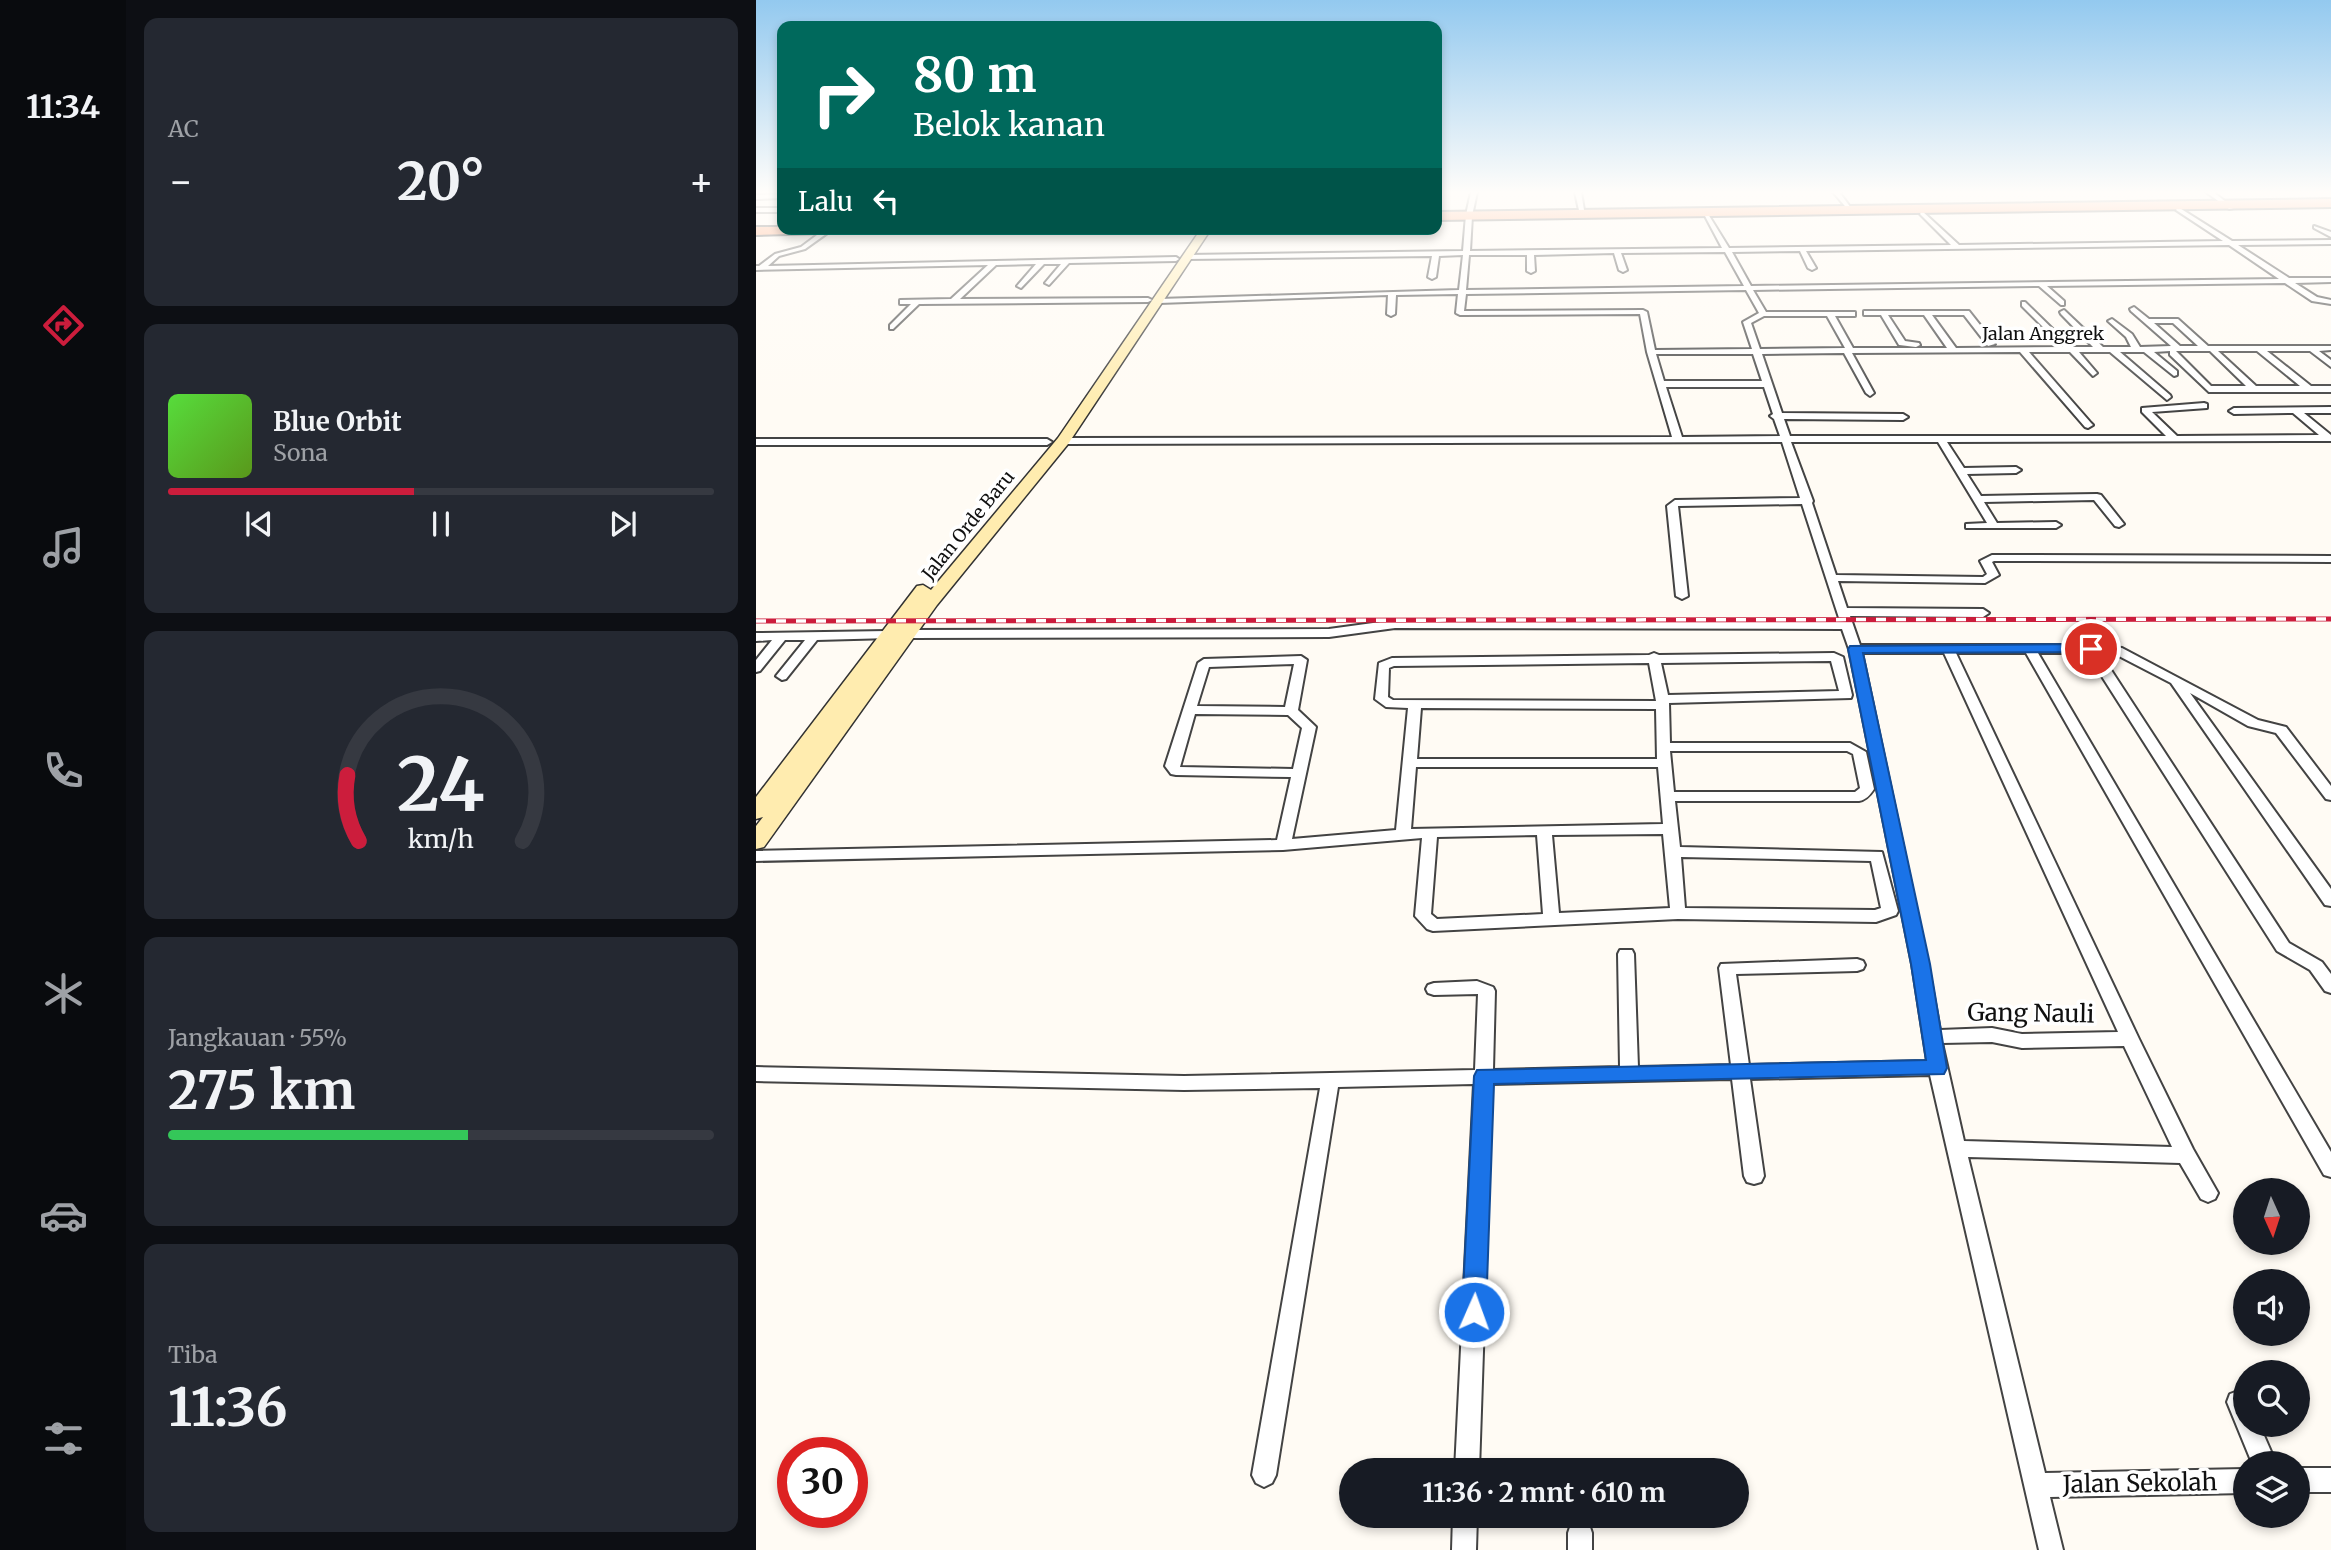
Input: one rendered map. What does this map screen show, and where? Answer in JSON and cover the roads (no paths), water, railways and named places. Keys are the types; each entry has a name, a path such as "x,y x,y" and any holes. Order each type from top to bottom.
{"main road":[{"name":"Jalan Orde Baru","path":"756,812 887,635 1055,441 1178,264"},
{"name":"Jalan Orde Baru","path":"756,842 1012,491"}],"street":[{"path":"759,268 903,264"},
{"path":"953,302 993,264"},
{"path":"1021,286 1040,264"},
{"path":"1049,283 1064,264"},
{"path":"1130,268 1133,264"},
{"path":"1432,277 1434,264"},
{"path":"1465,264 1460,292 1460,313 1641,311 1678,440"},
{"path":"1531,264 1531,271"},
{"path":"1621,264 1623,270"},
{"path":"1737,264 1763,314"},
{"path":"1810,264 1812,268"},
{"path":"2261,264 2308,294 2331,302"},
{"path":"903,302 2331,280"},
{"path":"2041,284 2100,349"},
{"path":"1992,285 2003,298"},
{"path":"1391,314 1392,293"},
{"path":"2308,294 2331,294"},
{"path":"893,327 917,302"},
{"path":"2025,304 2093,373"},
{"path":"2134,309 2177,348"},
{"path":"1867,313 1883,313 1926,313 1966,313 1991,344 1952,347 1902,343 1883,313"},
{"path":"1926,313 1952,347"},
{"path":"1852,314 1763,314 1747,322 1768,384 1775,415 1808,501 1855,649 1920,964 1937,1068 2051,1550"},
{"path":"1830,314 1870,393"},
{"path":"2112,321 2141,349 2174,373"},
{"path":"2147,321 2175,321 2255,390"},
{"name":"Jalan Anggrek","path":"1651,352 1952,347 2210,350"},
{"path":"2022,349 2088,425"},
{"path":"2112,349 2167,397"},
{"path":"2260,350 2331,349"},
{"path":"2331,349 2173,353 2209,389 2331,389"},
{"path":"2260,350 2309,389"},
{"path":"2314,351 2331,364"},
{"path":"1661,384 1768,384"},
{"path":"2174,438 2145,410 2204,406"},
{"path":"2295,410 2330,438"},
{"path":"2234,411 2331,410"},
{"path":"1775,415 1902,417"},
{"path":"756,442 2330,438"},
{"path":"1941,439 1994,526"},
{"path":"1961,471 2016,470"},
{"path":"1977,499 2097,497 2119,524"},
{"path":"1682,596 1672,506 1675,503 1808,501"},
{"path":"1970,526 2056,525"},
{"path":"1832,578 1984,580 1992,578 1986,561 1992,558 2331,559"},
{"path":"908,634 1329,633 1395,624 1845,618 1983,613"},
{"path":"756,636 887,635"},
{"path":"756,668 782,636"},
{"path":"782,676 814,636"},
{"path":"1948,648 2130,1039 2186,1155 2208,1193"},
{"path":"1855,649 2118,651 2176,683 2207,695 2253,723 2281,730 2331,796"},
{"path":"2030,649 2331,1169"},
{"path":"2091,649 2283,947 2316,966 2331,987"},
{"path":"1654,657 1662,702 1663,747 1678,913"},
{"path":"1834,657 1839,660 1846,695 1662,702 1383,702 1383,666 1392,662 1834,657"},
{"path":"1292,711 1302,664 1297,658 1204,663 1172,766 1176,771 1300,773"},
{"path":"2176,683 2331,901"},
{"path":"1403,836 1415,704"},
{"path":"1189,710 1292,711 1309,727 1283,845"},
{"path":"1663,747 1850,747 1859,752 1867,789 1859,797 1668,796"},
{"path":"1410,763 1665,763"},
{"path":"2315,775 2331,774"},
{"path":"756,856 1283,845 1430,832 1670,829"},
{"path":"1544,830 1551,917"},
{"path":"1430,832 1423,916 1426,922 1433,925 1551,917 1678,913 1876,916 1890,911 1877,856 1673,852"},
{"path":"1626,954 1629,1073"},
{"path":"1754,1176 1727,968 1857,965"},
{"path":"1434,989 1477,986 1488,991 1468,1458"},
{"name":"Gang Nauli","path":"1931,1037 1992,1035 2022,1041 2130,1039"},
{"path":"756,1074 1184,1083 1937,1068"},
{"path":"1264,1475 1330,1080"},
{"path":"1958,1149 2186,1155"},
{"name":"Jalan Sekolah","path":"2035,1485 2233,1480"},
{"path":"2310,1480 2331,1480"},
{"path":"1464,1550 1465,1528"}],"railway":[{"path":"756,621 2331,619"}]}
